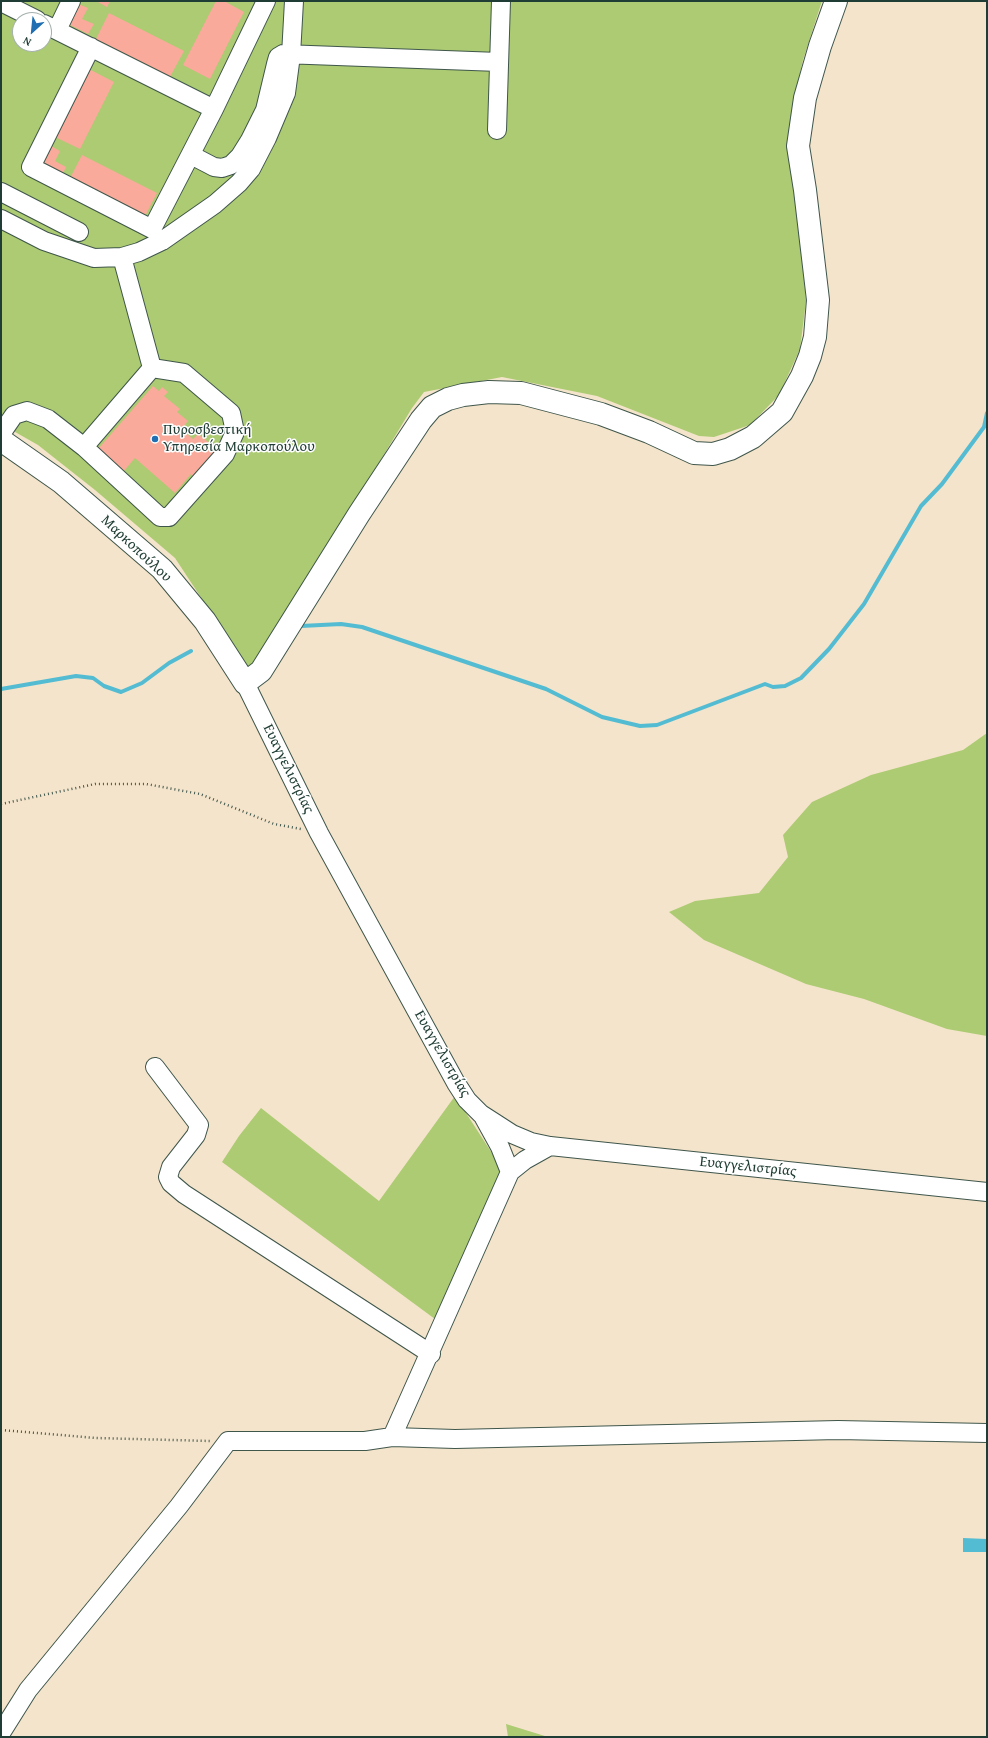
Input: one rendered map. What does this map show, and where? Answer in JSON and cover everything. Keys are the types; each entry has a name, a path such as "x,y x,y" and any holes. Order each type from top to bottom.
{"main road":[{"path":"245,683 261,671 359,514 420,420 432,407 448,399 463,395 489,392 521,393 601,414 649,432 694,453 713,454 730,449 753,437 782,412 793,394 810,356 817,319 818,300 805,190 798,146 805,98 820,46 836,1"},
{"name":"Μαρκοπούλου","path":"1,440 61,482 162,569 205,621 245,683"}],"street":[{"path":"52,25 71,1"},
{"path":"91,47 31,167 152,229 191,155 266,1"},
{"path":"1,219 44,241 94,258 122,257 139,252 168,237 214,204 239,183 251,169 267,138 286,93 291,55 294,1"},
{"path":"497,130 501,1"},
{"path":"1,2 21,12"},
{"path":"52,28 214,109"},
{"path":"191,155 214,167 222,168 231,165 240,156 265,110 278,57 282,54 499,62"},
{"path":"1,192 79,232"},
{"path":"122,257 152,368"},
{"path":"1,434 14,414 27,411 48,419 84,447 160,517 169,518 225,454 236,432 231,413 184,373 152,368"},
{"path":"84,447 152,368"},
{"name":"Ευαγγελιστρίας","path":"245,683 319,833 456,1083 467,1100 482,1114 512,1134 531,1142 550,1146 987,1192"},
{"path":"155,1067 199,1125 196,1135 171,1167 168,1177 171,1183 184,1194 431,1354"},
{"path":"482,1114 500,1147 510,1172"},
{"path":"392,1437 431,1354 510,1172 525,1160 550,1146"},
{"path":"1,1733 28,1690 179,1506 228,1441 365,1441 392,1437 455,1439 838,1430 987,1433"}],"path":[{"path":"1,804 95,784 146,784 200,794 274,824 319,833"},
{"path":"1,1430 96,1438 228,1441"}],"green space":[{"path":"1,1 822,1 803,60 792,108 792,143 806,301 800,349 779,395 750,425 714,437 699,436 597,396 502,377 424,392 412,408 269,645 250,672 175,558 95,490 38,445 1,424"},
{"path":"987,733 987,1036 947,1029 864,999 806,984 704,940 669,912 695,901 759,893 788,857 783,835 812,802 871,775 963,750"},
{"path":"455,1096 499,1164 502,1177 439,1322 222,1162 239,1136 261,1108 379,1201"},
{"path":"506,1724 548,1737 508,1737"}],"water":[{"path":"963,1538 987,1539 987,1552 963,1552"}],"building":[{"path":"96,1 110,1 107,7"},
{"path":"216,1 224,1 244,12 210,79 183,65"},
{"path":"78,4 88,8 82,19 94,24 88,34 68,24"},
{"path":"109,13 184,51 170,77 96,39"},
{"path":"87,68 114,82 80,149 53,136"},
{"path":"51,146 60,151 55,161 66,167 61,177 41,166"},
{"path":"82,155 157,193 143,220 68,182"},
{"name":"Πυροσβεστική Υπηρεσία Μαρκοπούλου","path":"153,386 159,391 162,387 168,392 164,396 180,409 177,412 188,421 181,429 193,439 198,434 217,449 193,477 191,474 175,493 135,458 123,472 98,449"}],"waterway":[{"path":"298,628 301,626 341,624 362,627 546,689 602,717 640,726 657,725 765,684 773,687 785,686 801,678 829,649 864,604 921,506 942,484 984,427 987,413"},
{"path":"1,689 76,676 93,678 104,686 121,692 142,683 169,663 191,651"}],"place":[{"name":"Πυροσβεστική Υπηρεσία Μαρκοπούλου","path":"155,439"}]}
